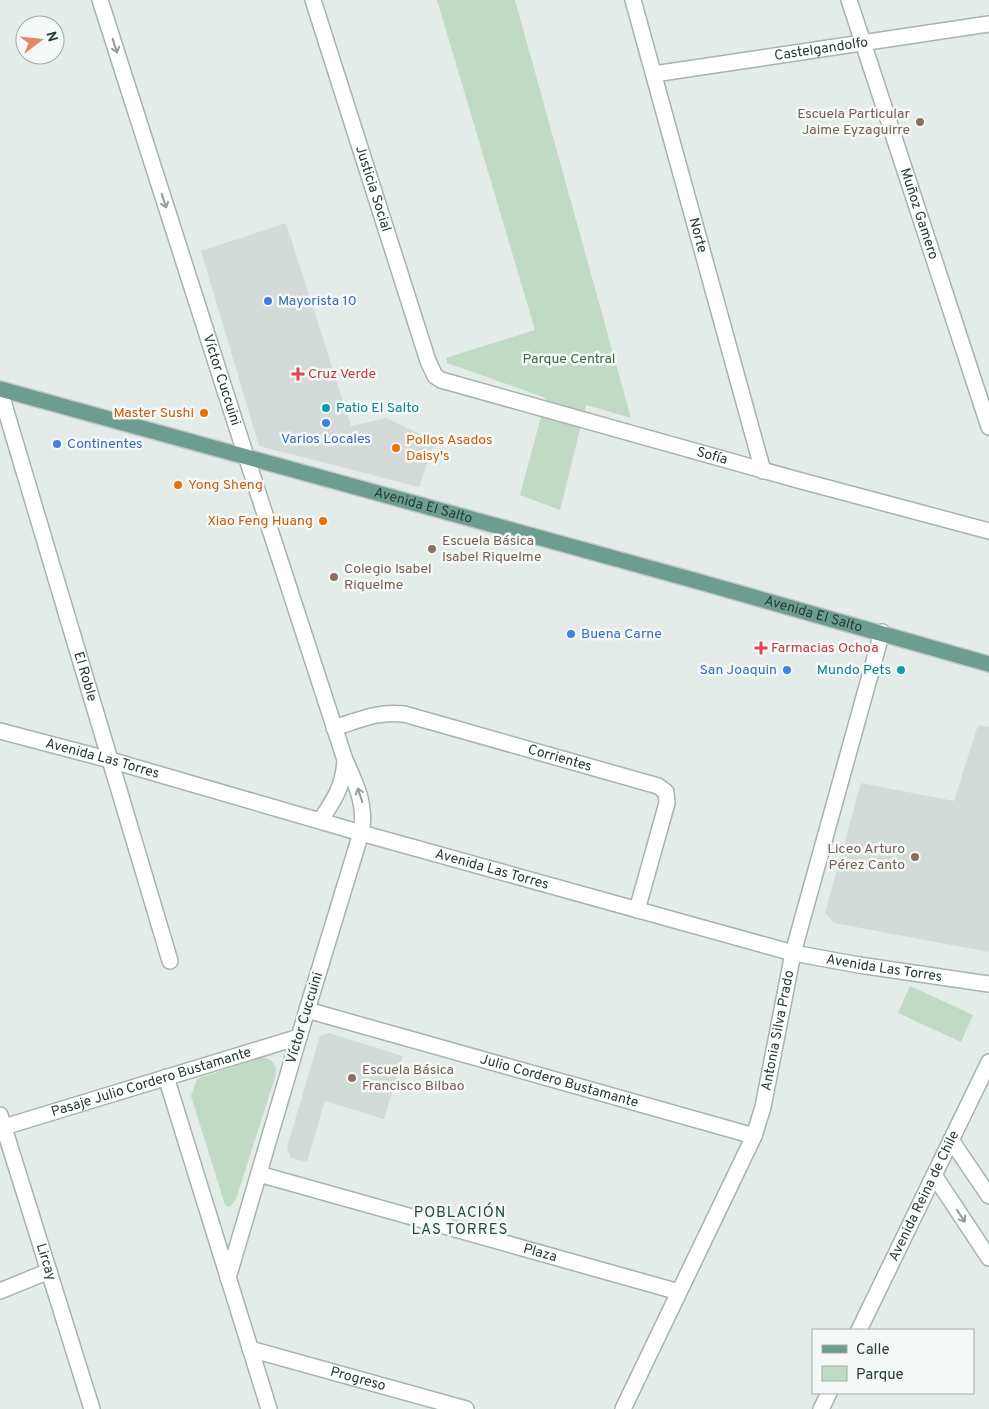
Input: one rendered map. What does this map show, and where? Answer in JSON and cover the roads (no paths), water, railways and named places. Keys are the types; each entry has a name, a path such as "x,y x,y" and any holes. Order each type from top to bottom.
{"main road":[{"name":"Avenida El Salto","path":"0,390 882,632 989,664"}],"street":[{"name":"Víctor Cuccuini","path":"100,0 334,728 362,800 364,816 362,833 307,1010 228,1278"},
{"name":"Justicia Social","path":"313,0 428,361 435,376"},
{"name":"Norte","path":"633,0 763,471"},
{"name":"Muñoz Gamero","path":"849,0 989,427"},
{"name":"Castelgandolfo","path":"654,74 989,24"},
{"name":"Sofía","path":"435,376 448,384 989,531"},
{"name":"El Roble","path":"0,390 170,961"},
{"name":"Antonia Silva Prado","path":"623,1409 754,1136 763,1107 793,953 882,632"},
{"name":"Corrientes","path":"334,728 373,715 389,712 404,714 658,786 666,792 667,803 637,910"},
{"name":"Avenida Las Torres","path":"0,731 110,760 362,833 793,953 989,984"},
{"name":"Víctor Cuccuini","path":"320,821 340,790 344,776 345,760"},
{"name":"Julio Cordero Bustamante","path":"307,1010 754,1136"},
{"name":"Pasaje Julio Cordero Bustamante","path":"2,1121 166,1077 299,1037"},
{"name":"Avenida Reina de Chile","path":"859,1329 989,1062"},
{"path":"166,1077 269,1409"},
{"name":"Lircay","path":"2,1121 92,1409"},
{"path":"951,1140 989,1196"},
{"name":"Plaza","path":"259,1174 679,1292"},
{"path":"934,1175 989,1258"},
{"path":"0,1292 48,1271"},
{"name":"Progreso","path":"250,1349 466,1409"},
{"path":"821,1409 828,1394"}],"place":[{"name":"Escuela Particular Jaime Eyzaguirre","path":"920,122"},
{"name":"Mayorista 10","path":"268,301"},
{"name":"Cruz Verde","path":"298,374"},
{"name":"Patio El Salto","path":"326,408"},
{"name":"Master Sushi","path":"204,413"},
{"name":"Varios Locales","path":"326,423"},
{"name":"Continentes","path":"57,444"},
{"name":"Pollos Asados Daisy's","path":"396,448"},
{"name":"Yong Sheng","path":"178,485"},
{"name":"Xiao Feng Huang","path":"323,521"},
{"name":"Escuela Básica Isabel Riquelme","path":"432,549"},
{"name":"Colegio Isabel Riquelme","path":"334,577"},
{"name":"Buena Carne","path":"571,634"},
{"name":"Farmacias Ochoa","path":"761,648"},
{"name":"San Joaquin","path":"787,670"},
{"name":"Mundo Pets","path":"901,670"},
{"name":"Liceo Arturo Pérez Canto","path":"915,857"},
{"name":"Escuela Básica Francisco Bilbao","path":"352,1078"}],"district":[{"name":"POBLACIÓN LAS TORRES","path":"460,1222"}],"park label":[{"name":"Parque Central","path":"569,359"}]}
